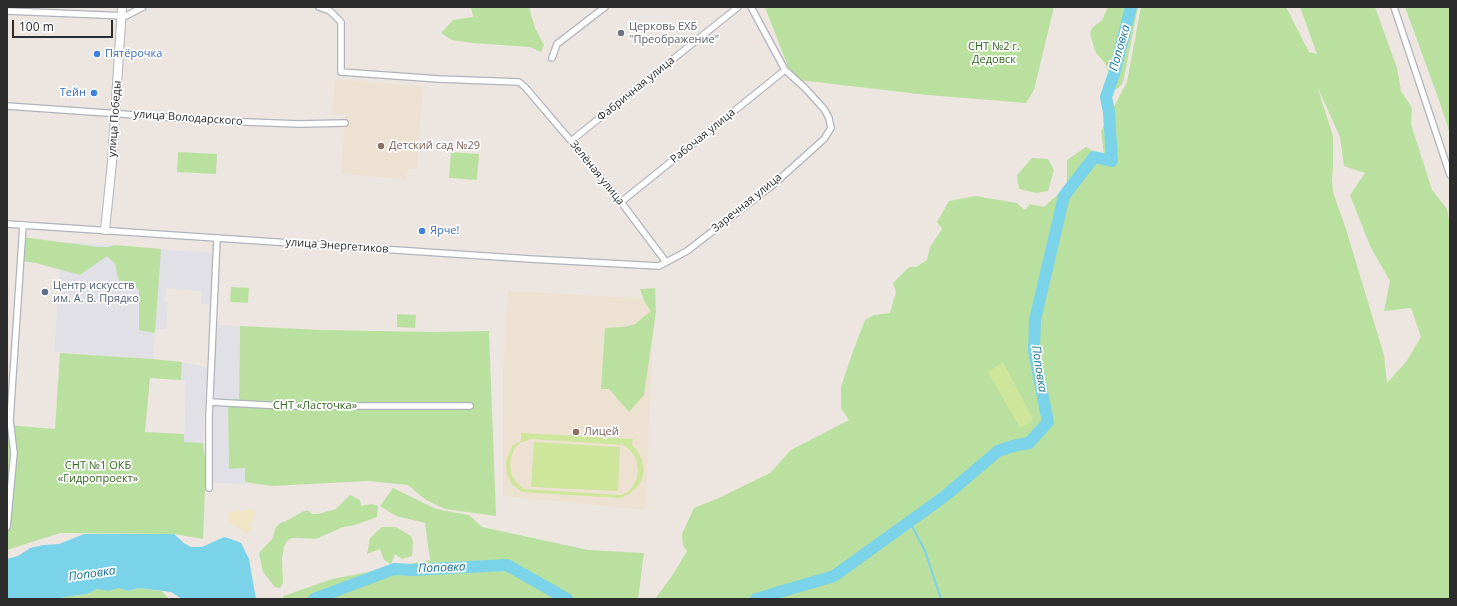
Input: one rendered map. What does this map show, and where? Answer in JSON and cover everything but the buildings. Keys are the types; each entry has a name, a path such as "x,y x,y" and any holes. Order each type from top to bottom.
{"street":[{"path":"7,11 122,11 126,16 143,7"},
{"name":"Зелёная улица","path":"319,7 330,11 341,22 341,72 439,79 519,82 571,141 666,262"},
{"path":"552,58 557,44 605,7"},
{"name":"Фабричная улица","path":"571,141 738,7"},
{"path":"752,7 785,70"},
{"path":"1394,7 1450,175"},
{"name":"улица Победы","path":"105,230 116,113 122,11"},
{"name":"Заречная улица","path":"666,262 687,251 774,184 824,139 831,128 829,118 824,109 810,93 785,70"},
{"name":"Рабочая улица","path":"620,202 785,70"},
{"name":"улица Володарского","path":"7,106 260,123 345,123"},
{"name":"улица Энергетиков","path":"7,224 652,266 659,266 666,262"},
{"path":"7,527 14,453 10,420 23,225"},
{"path":"209,488 208,439 217,238"},
{"path":"210,402 284,406 470,406"}],"shaded area":[{"name":"Детский сад №29","path":"335,79 423,86 417,169 407,169 406,179 341,174 345,115 332,114"},
{"path":"62,242 214,253 211,305 201,304 201,291 166,288 165,302 168,303 166,329 155,329 153,359 54,352"},
{"name":"Лицей","path":"508,291 654,299 646,510 503,496 503,369"},
{"path":"216,325 240,326 239,400 228,400 229,469 246,468 245,484 211,483"},
{"path":"182,362 207,367 203,443 184,442 186,380 181,380"}],"green space":[{"path":"471,7 529,7 535,28 544,45 541,52 530,47 472,43 452,40 441,33 453,20 473,17"},
{"name":"СНТ №2 г. Дедовск","path":"765,7 1054,7 1034,90 1026,103 927,95 799,80 789,69"},
{"path":"1108,7 1138,7 1124,78 1122,84 1117,89 1111,90 1108,83 1108,70 1105,63 1096,53 1090,34 1092,28 1102,20"},
{"path":"1141,7 1286,7 1309,52 1317,54 1300,7 1375,7 1397,68 1401,91 1412,108 1411,124 1432,190 1447,209 1450,225 1450,599 655,599 672,576 687,551 683,545 682,534 694,508 721,497 770,473 791,450 849,420 841,408 841,387 865,320 874,315 890,313 896,292 893,283 909,267 916,267 927,260 930,247 942,229 937,222 949,201 975,196 1017,203 1025,210 1030,204 1044,207 1067,186 1067,160 1086,147 1104,156 1101,131 1127,82","holes":["1317,86 1340,137 1344,166 1365,173 1350,195 1370,246 1390,281 1384,311 1411,308 1421,337 1406,362 1387,383 1384,355 1346,229 1333,192 1333,136"]},
{"path":"1405,7 1450,7 1450,134 1440,103"},
{"path":"178,152 217,154 216,174 177,172"},
{"path":"451,152 479,154 477,180 449,178"},
{"path":"1032,158 1048,159 1054,170 1048,191 1036,193 1019,189 1017,175"},
{"path":"22,237 98,247 109,247 115,245 161,249 155,333 139,330 139,290 133,284 119,281 115,264 107,256 80,275 36,263 21,261"},
{"path":"231,287 249,288 248,303 230,302"},
{"path":"655,288 656,312 644,395 629,412 609,389 601,389 605,328 624,327 635,324 651,311 645,303 640,289"},
{"path":"397,314 416,315 415,328 397,327"},
{"name":"СНТ «Ласточка»","path":"240,326 322,330 434,332 489,331 496,516 445,509 426,500 408,485 368,481 272,486 245,482 245,468 229,469 228,400 239,399"},
{"name":"СНТ №1 ОКБ «Гидропроект»","path":"60,353 182,362 181,380 150,378 145,432 184,434 184,442 203,443 206,465 203,539 174,534 60,533 7,550 7,425 55,429"},
{"path":"1003,362 1033,419 1029,424 1020,428 988,372"},
{"path":"521,433 633,439 632,445 642,460 644,470 642,479 637,487 629,494 621,498 522,492 512,484 507,474 506,462 512,446 521,441","holes":["531,439 623,445 630,450 636,458 638,469 637,478 633,486 629,491 621,495 524,489 516,482 511,474 510,462 514,449 520,443"]},
{"path":"534,442 620,447 618,491 531,487"},
{"path":"393,488 436,509 469,515 482,527 588,550 644,553 638,599 283,599 283,596 332,579 430,560 425,523 396,516 380,506"},
{"path":"350,495 360,500 361,506 372,504 378,506 377,517 355,525 343,527 316,539 292,538 287,541 282,558 283,583 280,588 275,587 263,572 259,553 272,539 276,527 280,523 308,510 312,514 318,514 336,509"},
{"path":"382,527 396,527 411,536 413,542 412,556 402,559 395,554 391,564 384,560 380,549 367,554 370,538"},
{"path":"119,588 128,591 139,588 162,591 168,599 58,599 87,594 97,589 108,591"}],"sand":[{"path":"254,509 255,514 253,521 249,525 253,528 251,531 246,533 230,523 228,513 238,510"}],"water":[{"path":"84,534 174,534 191,547 202,547 224,537 231,539 241,543 249,559 256,599 182,599 171,592 139,588 128,591 119,588 108,591 97,589 87,594 58,599 7,599 7,559 18,556 30,548 59,544"}],"waterway":[{"name":"Поповка","path":"756,599 834,576 945,496 998,451 1029,443 1048,422 1034,351 1035,320 1064,196 1094,157 1112,161 1109,112 1106,97 1114,74 1131,7"},
{"path":"910,522 925,551 941,599"},
{"name":"Поповка","path":"314,599 394,569 412,570 507,565 567,599"}],"place":[{"name":"Церковь ЕХБ \"Преображение\"","path":"621,33"},
{"name":"Пятёрочка","path":"97,54"},
{"name":"Тейн","path":"94,93"},
{"name":"Детский сад №29","path":"381,146"},
{"name":"Ярче!","path":"422,231"},
{"name":"Центр искусств им. А. В. Прядко","path":"45,292"},
{"name":"Лицей","path":"576,432"}]}
